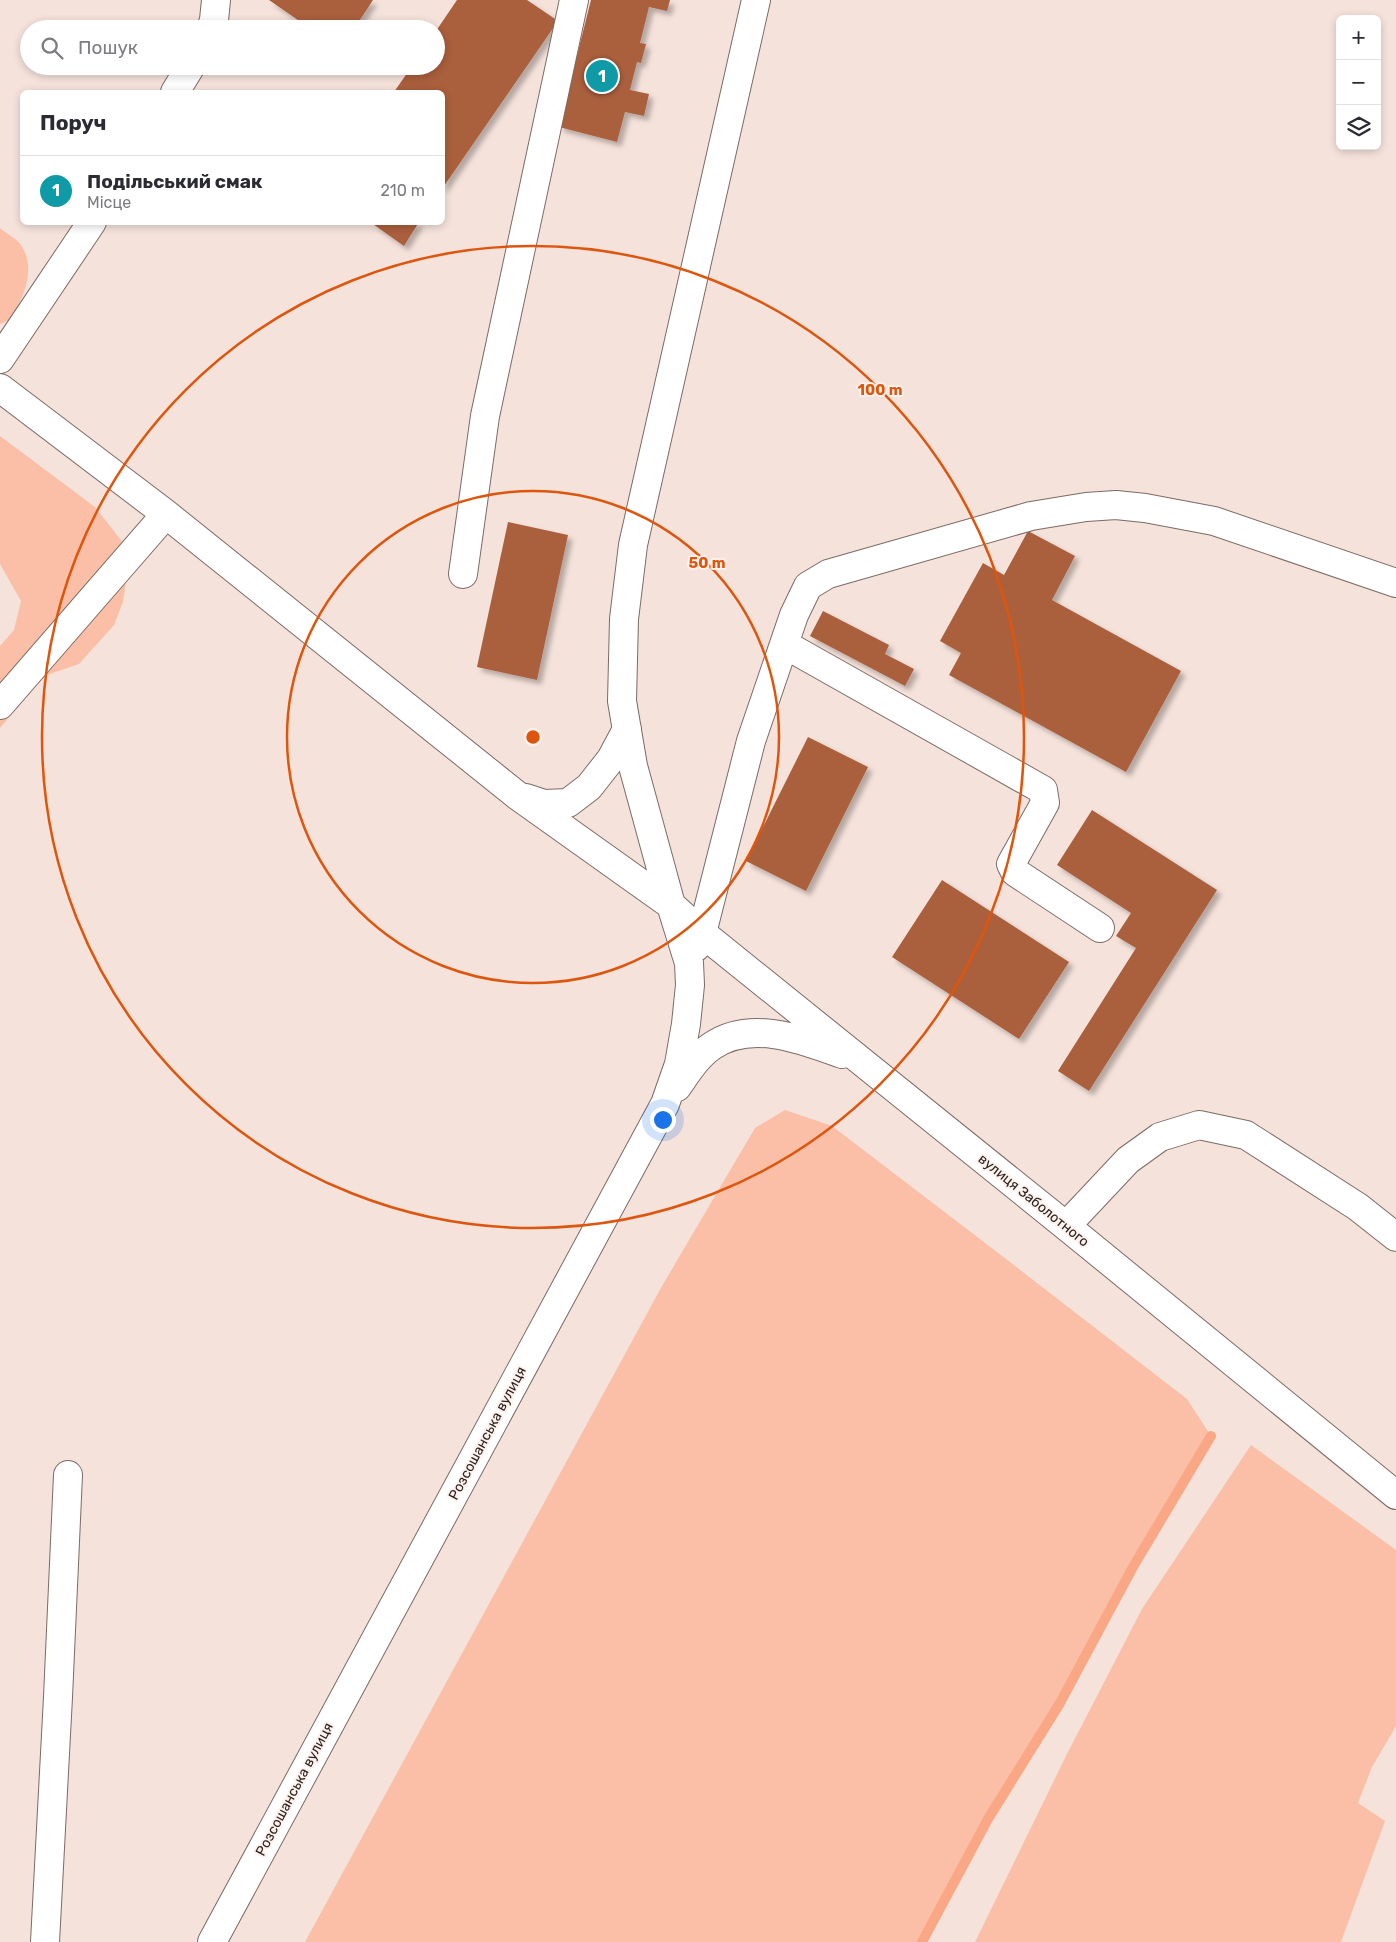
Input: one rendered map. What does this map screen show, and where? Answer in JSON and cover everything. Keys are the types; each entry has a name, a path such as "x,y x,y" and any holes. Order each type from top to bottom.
{"street":[{"path":"214,20 216,0"},
{"path":"463,574 486,416 574,0"},
{"name":"Розсошанська вулиця","path":"212,1942 665,1104 679,1064 690,985 689,963 633,766 622,701 624,618 633,545 756,0"},
{"path":"176,90 185,75"},
{"path":"0,359 90,225"},
{"name":"вулиця Заболотного","path":"0,388 166,514 518,796 671,905 702,933 1396,1495"},
{"path":"689,963 702,933 751,741 794,615 808,586 828,574 1032,516 1086,507 1116,505 1145,508 1214,521 1396,583"},
{"path":"0,705 166,514"},
{"path":"784,644 1043,790 1045,803 1011,864 1015,872 1100,928"},
{"path":"518,796 544,804 568,803 589,787 611,759 627,730"},
{"path":"665,1104 697,1060 712,1046 735,1036 762,1033 798,1038 862,1061"},
{"path":"1066,1226 1128,1160 1160,1137 1199,1124 1246,1136 1358,1207 1396,1237"},
{"path":"44,1942 59,1687 68,1475"}],"shaded area":[{"path":"0,228 21,245 26,254 28,273 24,292 12,319 0,324"},
{"path":"0,436 95,507 121,540 128,567 123,602 114,625 79,664 44,676 0,728 0,646 14,630 21,601 0,564"},
{"path":"785,1110 832,1126 993,1249 1187,1399 1211,1436 1133,1567 1060,1703 988,1819 922,1942 305,1942 662,1286 755,1128"},
{"path":"1251,1445 1396,1550 1396,1726 1372,1767 1358,1803 1385,1821 1341,1942 975,1942 1067,1754 1142,1609"}],"building":[{"path":"269,0 373,0 360,20 298,20"},
{"path":"457,0 527,0 558,21 445,185 445,90 395,90 406,75 445,75 445,20 443,20"},
{"path":"591,0 670,0 667,11 649,7 640,43 646,44 641,63 637,62 630,90 649,94 644,116 625,112 617,142 559,127"},
{"path":"374,225 417,225 404,246"},
{"path":"508,522 568,535 537,680 477,667"},
{"path":"1028,531 1075,556 1052,600 1181,671 1126,772 949,675 961,653 940,641 983,563 1004,575"},
{"path":"823,611 889,645 885,654 914,669 905,686 810,636"},
{"path":"808,737 868,767 806,891 746,861"},
{"path":"1092,810 1217,890 1089,1091 1058,1071 1136,948 1116,936 1131,913 1057,865"},
{"path":"942,880 1069,962 1019,1039 892,957"}],"waterway":[{"path":"922,1942 988,1819 1060,1703 1133,1567 1211,1436"}],"place":[{"name":"Подільський смак","path":"602,76"}]}
